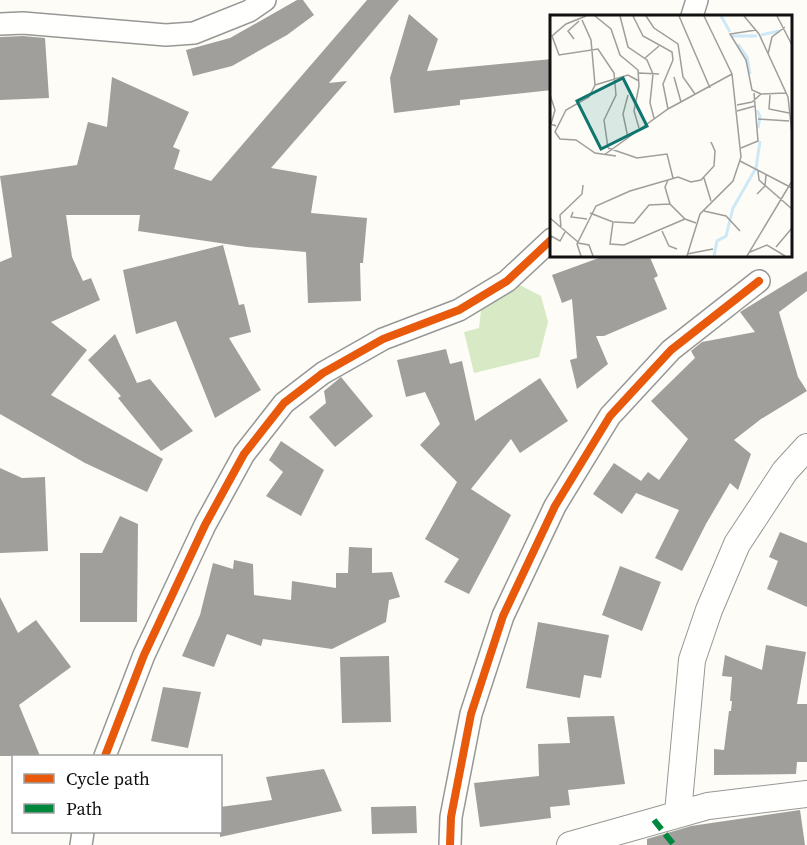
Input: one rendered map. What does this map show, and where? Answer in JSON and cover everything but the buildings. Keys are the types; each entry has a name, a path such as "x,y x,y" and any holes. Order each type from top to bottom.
{"street":[{"path":"0,24 23,23 166,35 194,33 249,11 266,0"},
{"path":"693,15 697,0"},
{"path":"105,755 144,655 205,525 244,454 284,403 323,373 383,339 459,310 507,281 550,241"},
{"path":"450,845 451,817 471,714 502,615 555,506 610,416 671,351 759,280"},
{"path":"678,813 692,660 708,610 737,544 785,471 807,447"},
{"path":"570,845 708,806 807,794"}],"green space":[{"path":"510,280 541,296 548,322 539,357 474,373 464,332 479,328 482,301"}],"marked path":[{"path":"654,820 674,845"}],"cycle path":[{"path":"105,755 144,655 205,525 244,454 284,403 323,373 383,339 459,310 507,281 550,241"},
{"path":"450,845 451,817 471,714 503,616 555,506 610,416 671,350 759,281"}]}
